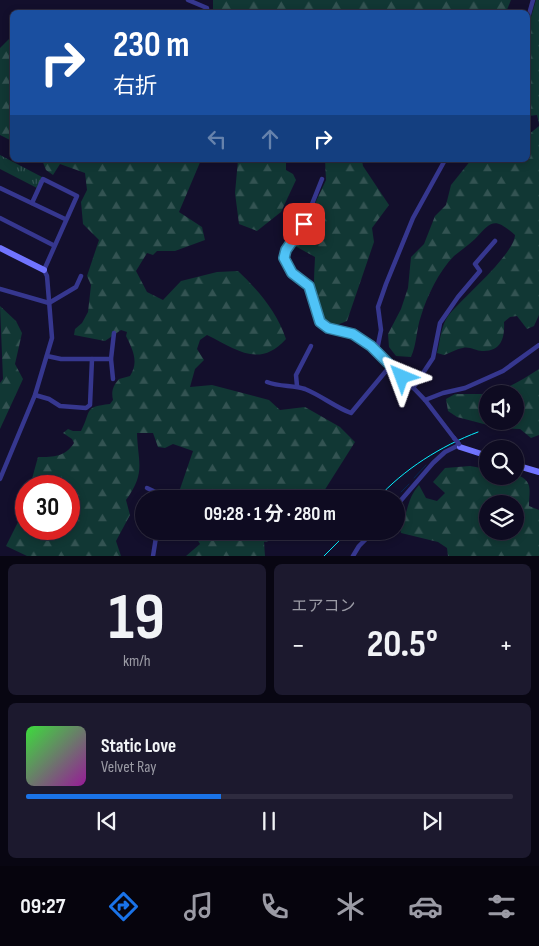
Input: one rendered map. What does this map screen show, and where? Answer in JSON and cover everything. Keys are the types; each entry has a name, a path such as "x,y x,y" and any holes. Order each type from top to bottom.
{"street":[{"path":"188,0 207,8 207,10"},
{"path":"376,350 381,330 378,307 386,284 413,218 445,162"},
{"path":"32,203 43,179 77,196 53,245 44,270"},
{"path":"322,179 304,224 286,250 284,258 292,273 309,286 316,303 318,319 322,325 353,334 376,350 425,400 459,446 479,453"},
{"path":"0,188 65,219"},
{"path":"0,218 53,245"},
{"path":"414,388 434,358 440,323 480,271 475,264 495,241"},
{"path":"0,248 44,270 47,276 52,338 35,395 0,479"},
{"path":"0,289 49,303 76,287 80,276"},
{"path":"113,379 111,359 114,333"},
{"path":"425,400 465,388 503,371 539,345"},
{"path":"296,386 296,375 311,346"},
{"path":"47,356 61,359 111,359"},
{"path":"35,395 48,399 60,406 88,407 92,359"},
{"path":"267,382 278,386 296,386 351,413 391,365"},
{"path":"405,496 433,463 446,452 459,446"},
{"path":"524,468 539,472"},
{"path":"147,488 151,490"},
{"path":"153,556 156,540"},
{"path":"353,556 365,540"}],"green space":[{"path":"213,0 511,0 507,10 213,10"},
{"path":"536,0 539,0 539,124 537,115 530,116 530,20"},
{"path":"10,38 10,140 0,135 0,48"},
{"path":"539,126 539,315 534,326 527,329 517,316 510,317 504,322 504,333 501,343 494,349 482,351 465,348 444,355 437,353 442,329 448,316 497,265 512,244 515,235 502,226 494,224 485,228 473,241 454,256 443,269 430,292 419,321 411,357 396,356 389,347 388,334 401,309 408,288 411,257 424,244 435,216 446,205 451,185 469,162 530,162 530,133"},
{"path":"0,155 10,162 42,177 37,188 0,169"},
{"path":"43,162 200,162 179,212 202,227 205,240 175,251 157,251 153,255 147,253 136,271 147,292 163,300 181,281 217,272 238,271 260,294 278,320 286,339 276,348 257,355 238,350 207,335 200,340 197,349 204,360 195,369 190,387 212,385 269,400 280,410 305,407 340,427 355,442 325,490 179,490 193,451 173,444 165,448 158,447 153,433 137,433 139,475 126,500 130,515 116,541 121,556 27,556 6,546 15,528 15,540 80,540 80,475 33,475 38,457 63,454 71,448 74,443 72,439 63,433 68,429 81,431 92,408 110,404 113,400 112,391 115,384 119,379 130,376 135,361 126,336 127,332 121,330 105,341 74,335 75,329 82,323 88,312 91,285 87,276 99,240 83,224 81,202 87,190 85,173 60,164 53,175 46,170"},
{"path":"238,162 286,162 286,170 293,174 296,180 281,212 257,231 239,224 235,193"},
{"path":"325,162 362,162 363,166 389,205 372,228 374,242 347,321 332,327 325,320 317,304 314,286 315,257 295,246 326,180"},
{"path":"0,306 16,321 22,333 15,364 23,379 0,429 0,383 3,379"},
{"path":"539,369 539,435 531,438 521,430 524,430 524,385 512,385"},
{"path":"455,394 479,394 479,423 457,417 448,411 446,399"},
{"path":"470,466 479,468 479,485 524,485 524,479 528,483 530,490 529,506 539,510 539,556 448,556 447,548 438,542 405,534 405,517 410,500 419,485 426,498 437,501 445,493 433,482 445,468"},
{"path":"198,540 273,540 264,542 265,556 186,556 200,544"}],"waterway":[{"path":"414,478 426,465"},
{"path":"403,490 409,484"}],"tram line":[{"path":"386,490 424,459 450,444 478,432"},
{"path":"324,556 340,540"}],"route":[{"path":"304,224 286,250 284,258 292,273 309,286 316,303 318,319 324,326 353,334 371,346 402,377"}]}
